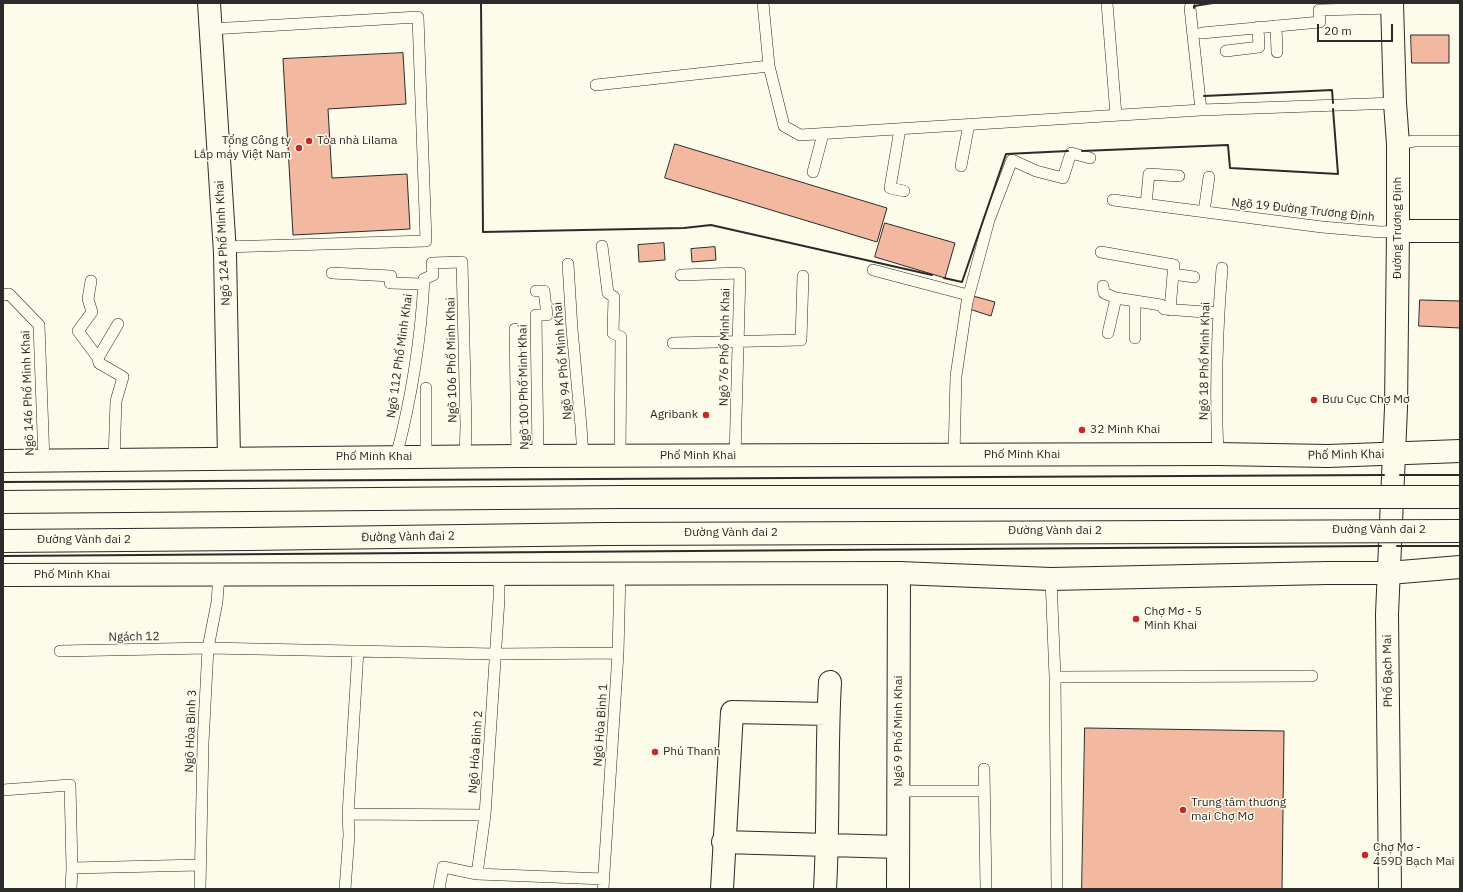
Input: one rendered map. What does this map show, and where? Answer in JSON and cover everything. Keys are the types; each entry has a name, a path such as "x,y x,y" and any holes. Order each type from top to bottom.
{"main road":[{"name":"Ngõ 124 Phố Minh Khai","path":"209,3 224,247 229,458"},
{"name":"Đường Trương Định","path":"1392,5 1395,103 1398,144 1396,408 1393,454"},
{"path":"1398,231 1460,231"},
{"name":"Phố Minh Khai","path":"3,461 527,456 1218,454 1328,456 1460,451"},
{"name":"Phố Bạch Mai","path":"1390,889 1387,614 1393,454"},
{"path":"3,502 623,497 1460,497"},
{"name":"Đường Vành đai 2","path":"3,541 614,534 1460,531"},
{"name":"Phố Minh Khai","path":"3,575 899,573 1051,578 1389,573 1460,567"},
{"name":"Ngõ 9 Phố Minh Khai","path":"898,889 899,573"},
{"path":"825,889 827,845 828,714 830,682"},
{"path":"722,889 732,712 828,714"},
{"path":"724,842 898,847"}],"lane":[{"path":"763,3 769,66 784,126 800,135 1201,110 1395,103"},
{"path":"1107,3 1116,115"},
{"path":"1202,33 1320,22 1319,10 1392,5"},
{"path":"1190,8 1201,110"},
{"path":"211,29 418,17 426,241 224,247"},
{"path":"1276,26 1277,52"},
{"path":"1226,50 1259,47 1258,27"},
{"path":"596,85 769,66"},
{"path":"961,166 969,124"},
{"path":"900,129 890,188 904,191"},
{"path":"813,172 823,134"},
{"path":"1398,144 1414,141 1460,141"},
{"path":"954,455 956,376 968,295 989,220 1012,160 1036,171 1063,178 1071,153 1090,158"},
{"path":"1146,204 1149,174 1179,176"},
{"path":"1204,212 1209,177"},
{"name":"Ngõ 19 Đường Trương Định","path":"1113,200 1322,227 1381,232 1398,231"},
{"path":"602,246 608,293 614,297 613,333 620,337 620,456"},
{"path":"1100,252 1174,265 1170,310"},
{"name":"Ngõ 112 Phố Minh Khai","path":"396,457 404,427 418,342 424,279 432,275 432,263 462,262"},
{"name":"Ngõ 106 Phố Minh Khai","path":"462,262 466,426 465,457"},
{"name":"Ngõ 94 Phố Minh Khai","path":"568,264 583,457"},
{"name":"Ngõ 18 Phố Minh Khai","path":"1218,454 1217,336 1222,268"},
{"path":"873,270 968,295"},
{"name":"Ngõ 76 Phố Minh Khai","path":"681,275 740,273 735,456"},
{"path":"332,274 391,276 390,283 423,284"},
{"path":"1173,274 1194,277"},
{"path":"673,343 801,340 803,276"},
{"path":"91,281 88,299 92,312 78,331 98,358 99,363 123,377 116,401 114,460"},
{"path":"1103,286 1104,293 1116,298 1161,305 1164,309 1170,310 1218,313"},
{"name":"Ngõ 100 Phố Minh Khai","path":"527,456 536,315 547,315 544,291 536,291"},
{"name":"Ngõ 146 Phố Minh Khai","path":"3,295 9,294 39,325 44,461"},
{"path":"1108,332 1116,298"},
{"path":"1135,301 1135,338"},
{"path":"98,358 118,324"},
{"path":"515,329 527,456"},
{"path":"426,388 426,457"},
{"name":"Ngõ Hòa Bình 2","path":"478,874 484,815 500,573"},
{"name":"Ngõ Hòa Bình 1","path":"603,884 618,653 620,573"},
{"name":"Ngõ Hòa Bình 3","path":"200,889 203,743 208,648 217,602 219,575"},
{"path":"1051,578 1055,677 1057,889"},
{"name":"Ngách 12","path":"60,651 208,648 495,654 618,653"},
{"path":"346,889 349,835 348,814 358,651"},
{"path":"1055,677 1312,676"},
{"path":"984,770 986,889"},
{"path":"3,790 70,785 72,868 71,889"},
{"path":"898,791 984,792"},
{"path":"348,814 484,815"},
{"path":"72,868 200,865"},
{"path":"439,889 443,867 478,874 603,884"}],"building":[{"path":"1411,35 1449,35 1449,63 1412,63"},
{"name":"Tòa nhà Lilama","path":"403,53 406,104 328,109 332,178 407,174 410,229 293,235 283,59"},
{"path":"675,144 887,208 877,242 665,178"},
{"path":"885,223 955,243 945,278 875,257"},
{"path":"664,243 665,260 639,262 638,245"},
{"path":"715,247 716,260 692,262 691,249"},
{"path":"973,296 995,302 991,316 969,309"},
{"path":"1420,300 1460,301 1460,328 1419,326"},
{"name":"Trung tâm thương mại Chợ Mơ","path":"1085,728 1284,731 1282,889 1082,889"}],"wall":[{"path":"481,3 483,232 684,228 711,225 932,275"},
{"path":"1194,8 1194,6 1213,3"},
{"path":"1204,96 1332,90 1333,103"},
{"path":"1082,151 1228,145 1230,168 1338,174 1333,109"},
{"path":"944,278 962,282 1006,154 1068,151"},
{"path":"3,482 1384,475"},
{"path":"1400,475 1460,475"},
{"path":"3,556 1381,546"},
{"path":"1397,546 1460,546"}],"place":[{"name":"Tòa nhà Lilama","path":"309,141"},
{"name":"Tổng Công ty Lắp máy Việt Nam","path":"299,148"},
{"name":"Bưu Cục Chợ Mơ","path":"1314,400"},
{"name":"Agribank","path":"706,415"},
{"name":"32 Minh Khai","path":"1082,430"},
{"name":"Chợ Mơ - 5 Minh Khai","path":"1136,619"},
{"name":"Phú Thanh","path":"655,752"},
{"name":"Trung tâm thương mại Chợ Mơ","path":"1183,810"},
{"name":"Chợ Mơ - 459D Bạch Mai","path":"1365,855"}]}
